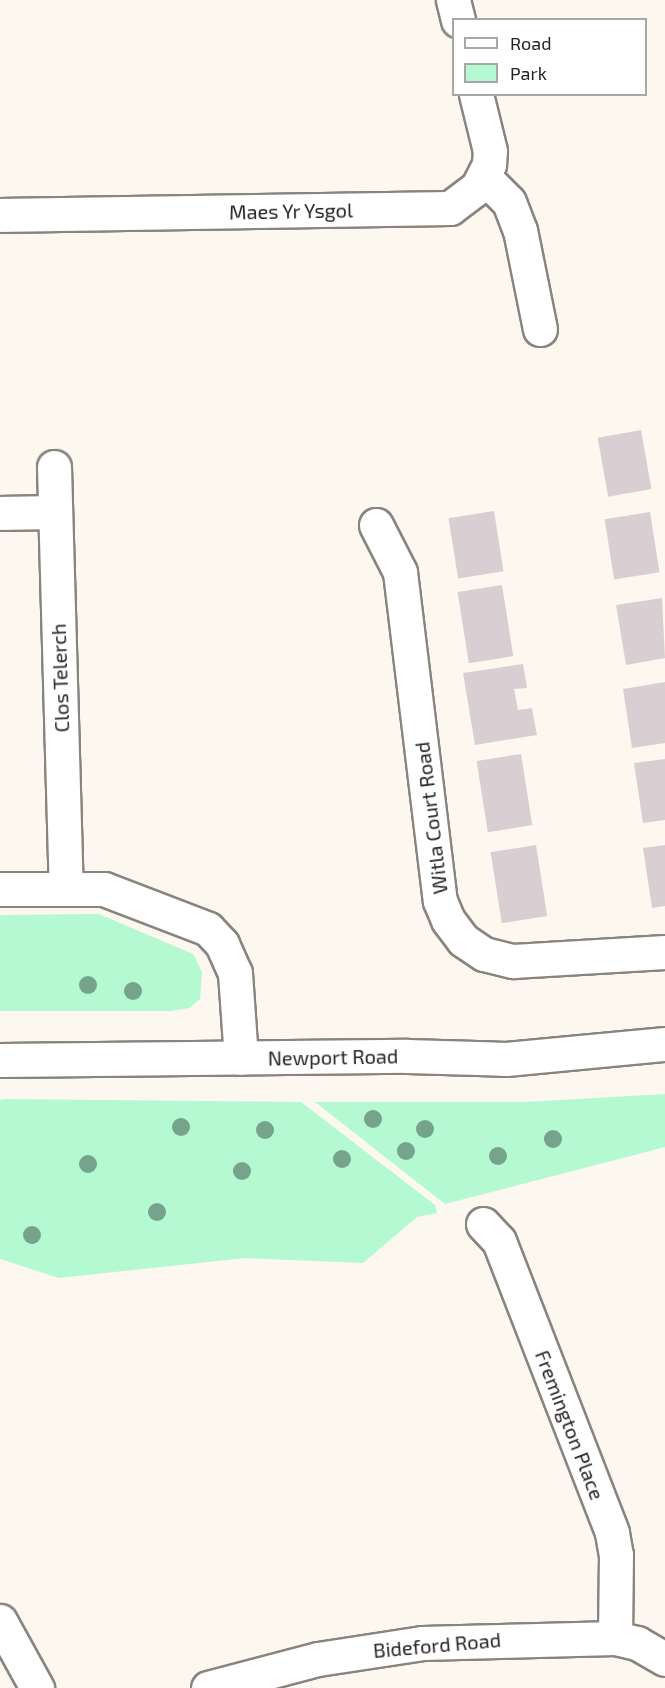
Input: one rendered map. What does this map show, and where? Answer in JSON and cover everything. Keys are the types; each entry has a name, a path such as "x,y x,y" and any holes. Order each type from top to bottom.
{"street":[{"path":"453,0 458,18"},
{"name":"Maes Yr Ysgol","path":"0,215 450,208 465,200 484,177 490,151 476,96"},
{"path":"484,177 509,202 520,230 540,329"},
{"name":"Clos Telerch","path":"54,466 66,889"},
{"path":"0,513 55,512"},
{"name":"Witla Court Road","path":"376,525 400,572 440,901 448,920 464,940 484,954 513,961 665,952"},
{"path":"0,889 105,889 126,895 208,929 222,944 235,973 241,1058"},
{"name":"Newport Road","path":"0,1060 506,1059 665,1044"},
{"name":"Fremington Place","path":"483,1224 499,1241 612,1533 616,1555 615,1638"},
{"path":"0,1622 37,1688"},
{"name":"Bideford Road","path":"208,1688 318,1659 411,1644 615,1638 637,1643 665,1659"}],"green space":[{"path":"99,914 193,954 202,972 200,999 189,1008 171,1011 0,1011 0,915"},
{"path":"665,1094 665,1147 445,1204 315,1102 525,1102"},
{"path":"0,1100 301,1102 435,1205 437,1213 417,1217 363,1263 245,1258 59,1278 0,1259"}],"building":[{"path":"641,430 651,489 608,497 598,438"},
{"path":"494,511 504,571 458,578 449,518"},
{"path":"650,512 660,572 614,579 605,519"},
{"path":"502,585 513,656 469,663 458,592"},
{"path":"662,598 665,658 626,665 616,605"},
{"path":"523,664 527,688 514,689 518,710 532,708 537,735 475,745 463,673"},
{"path":"665,682 665,743 632,748 623,689"},
{"path":"521,754 532,825 488,832 477,761"},
{"path":"665,759 665,820 643,823 634,763"},
{"path":"536,845 547,916 502,923 491,852"},
{"path":"665,845 665,906 652,908 643,848"}]}
